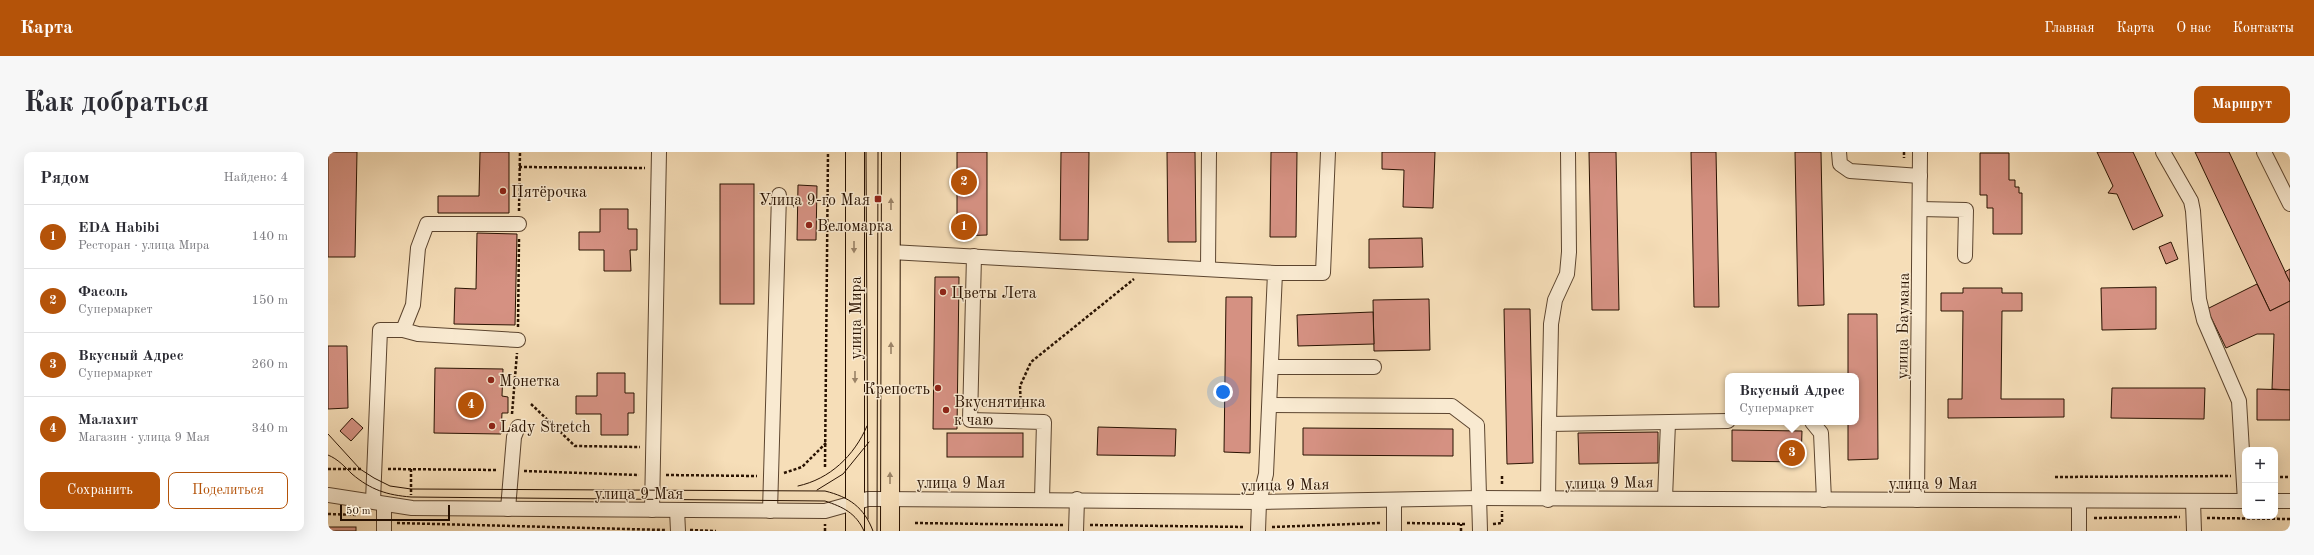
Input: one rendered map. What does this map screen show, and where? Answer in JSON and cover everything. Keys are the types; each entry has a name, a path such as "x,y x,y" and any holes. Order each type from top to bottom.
{"main road":[{"name":"улица Мира","path":"855,152 855,531"},
{"path":"890,531 891,152"}],"street":[{"path":"652,510 660,152"},
{"path":"1208,268 1209,152"},
{"path":"891,252 1208,268 1275,273 1323,273 1328,152"},
{"path":"1548,500 1551,324 1555,300 1567,274 1569,252 1568,152"},
{"path":"1839,152 1840,164 1850,171 1920,176"},
{"name":"улица Баумана","path":"1917,500 1920,152"},
{"path":"2163,152 2191,201 2193,210 2199,299 2204,320 2239,401 2242,476"},
{"path":"2264,152 2290,204"},
{"path":"770,511 779,195"},
{"path":"1920,209 1966,210 1965,256"},
{"path":"403,330 413,304 418,248 426,224 519,224"},
{"path":"974,256 970,420 1044,422 1042,499"},
{"path":"1258,529 1259,502 1266,474 1272,367 1275,273"},
{"path":"384,527 379,503 375,469 380,330 403,330 418,334 518,340"},
{"path":"1272,367 1374,367"},
{"path":"1270,405 1452,406 1478,425 1480,531"},
{"path":"1549,424 1725,421"},
{"path":"1665,498 1668,423"},
{"path":"1814,425 1821,433 1824,500"},
{"path":"508,509 514,436 518,427"},
{"name":"улица 9 Мая","path":"328,495 412,508 770,511 825,511 868,499 1077,499 1259,502 1480,498 1548,500 1665,498 2242,501"},
{"path":"1076,528 1077,499"},
{"path":"1394,500 1394,527"},
{"path":"2079,501 2079,531"},
{"path":"2193,501 2194,531"},
{"path":"2278,501 2290,501"},
{"path":"677,510 678,531"}],"path":[{"path":"513,402 518,340 520,152"},
{"path":"826,468 828,152"},
{"path":"519,167 659,169"},
{"path":"1021,421 1020,386 1031,362 1151,265"},
{"path":"531,404 575,446 654,447"},
{"path":"328,469 511,471 770,477 802,467 826,444"},
{"path":"2056,477 2242,476"},
{"path":"2278,477 2290,477"},
{"path":"328,514 372,516 384,527 716,531"},
{"path":"915,523 1076,528 1258,529 1394,527 1461,524 1461,531"},
{"path":"825,524 825,531"}],"building":[{"path":"328,152 357,152 355,257 328,257"},
{"path":"480,152 509,152 509,213 438,213 438,196 479,196"},
{"path":"957,152 987,152 987,235 957,236"},
{"path":"1061,152 1089,152 1088,240 1060,240"},
{"path":"1167,152 1195,152 1196,242 1168,242"},
{"path":"1271,152 1297,152 1296,237 1270,237"},
{"path":"1382,152 1435,152 1433,208 1403,207 1404,170 1382,169"},
{"path":"1589,152 1616,152 1619,310 1592,310"},
{"path":"1691,152 1716,152 1719,307 1694,307"},
{"path":"1795,152 1821,152 1824,305 1798,306"},
{"path":"2097,152 2133,152 2163,216 2133,230 2117,194 2108,193 2113,186"},
{"path":"2195,152 2229,152 2290,282 2290,301 2270,311"},
{"path":"1980,153 2009,153 2009,180 2015,180 2015,187 2019,187 2019,193 2022,193 2022,234 1993,234 1993,208 1987,208 1987,195 1980,195"},
{"path":"720,184 754,184 754,304 720,304"},
{"path":"798,185 817,186 816,240 797,240"},
{"path":"600,209 628,209 628,229 637,229 637,250 630,250 631,271 604,271 604,250 579,250 579,232 600,232"},
{"path":"477,233 517,234 515,325 454,324 455,288 476,289"},
{"path":"1422,238 1423,267 1369,268 1369,239"},
{"path":"2171,242 2178,259 2166,264 2159,247"},
{"path":"2290,269 2290,282 2285,272"},
{"path":"935,277 959,277 957,429 933,429"},
{"path":"2257,284 2270,311 2290,301 2290,390 2272,389 2274,334 2257,334 2226,348 2207,309"},
{"path":"2156,287 2156,329 2102,330 2101,288"},
{"path":"1963,288 2002,288 2002,293 2022,293 2022,311 2002,311 2001,399 2064,399 2064,417 1948,418 1948,399 1962,399 1963,311 1941,311 1941,293 1963,293"},
{"path":"1226,297 1252,297 1250,453 1224,452"},
{"path":"1429,299 1430,350 1374,351 1373,300"},
{"path":"1504,309 1530,309 1533,463 1507,464"},
{"path":"1373,312 1374,344 1298,346 1297,315"},
{"path":"1848,314 1877,314 1878,459 1848,460 1848,425 1859,425 1859,373 1848,373"},
{"path":"328,346 347,346 348,408 328,409"},
{"path":"435,368 503,369 502,396 508,397 508,413 502,413 501,434 434,433"},
{"path":"597,373 625,373 625,393 634,393 634,413 628,413 628,435 601,435 601,414 576,414 576,396 597,396"},
{"path":"2112,388 2205,388 2204,419 2111,418"},
{"path":"2257,389 2290,390 2290,420 2257,420"},
{"path":"352,418 363,428 351,441 340,431"},
{"path":"1098,427 1176,429 1175,456 1097,455"},
{"path":"1303,428 1453,429 1453,456 1303,455"},
{"path":"1732,430 1802,431 1801,462 1732,461"},
{"path":"1658,432 1658,463 1579,464 1578,433"},
{"path":"947,433 1023,433 1023,457 947,457"},
{"path":"328,527 356,527 356,531 328,531"}],"tram line":[{"path":"866,152 868,519"},
{"path":"877,531 878,152"},
{"path":"798,486 810,483 840,465 862,437 867,426"},
{"path":"328,434 360,469 390,486 411,489 825,491 841,496 855,504 865,515 873,531"},
{"path":"817,490 843,474 869,442"},
{"path":"328,455 338,461 359,480 373,488 402,496 825,501 838,506 853,515 864,531"}],"place":[{"name":"Фасоль","path":"964,182"},
{"name":"Пятёрочка","path":"503,191"},
{"name":"Улица 9-го Мая","path":"878,199"},
{"name":"Веломарка","path":"809,225"},
{"name":"EDA Habibi","path":"964,227"},
{"name":"Цветы Лета","path":"943,292"},
{"name":"Монетка","path":"491,380"},
{"name":"Крепость","path":"938,388"},
{"name":"Малахит","path":"471,405"},
{"name":"Вкуснятинка к чаю","path":"946,410"},
{"name":"Lady Stretch","path":"492,426"},
{"name":"Вкусный Адрес","path":"1792,453"}]}
